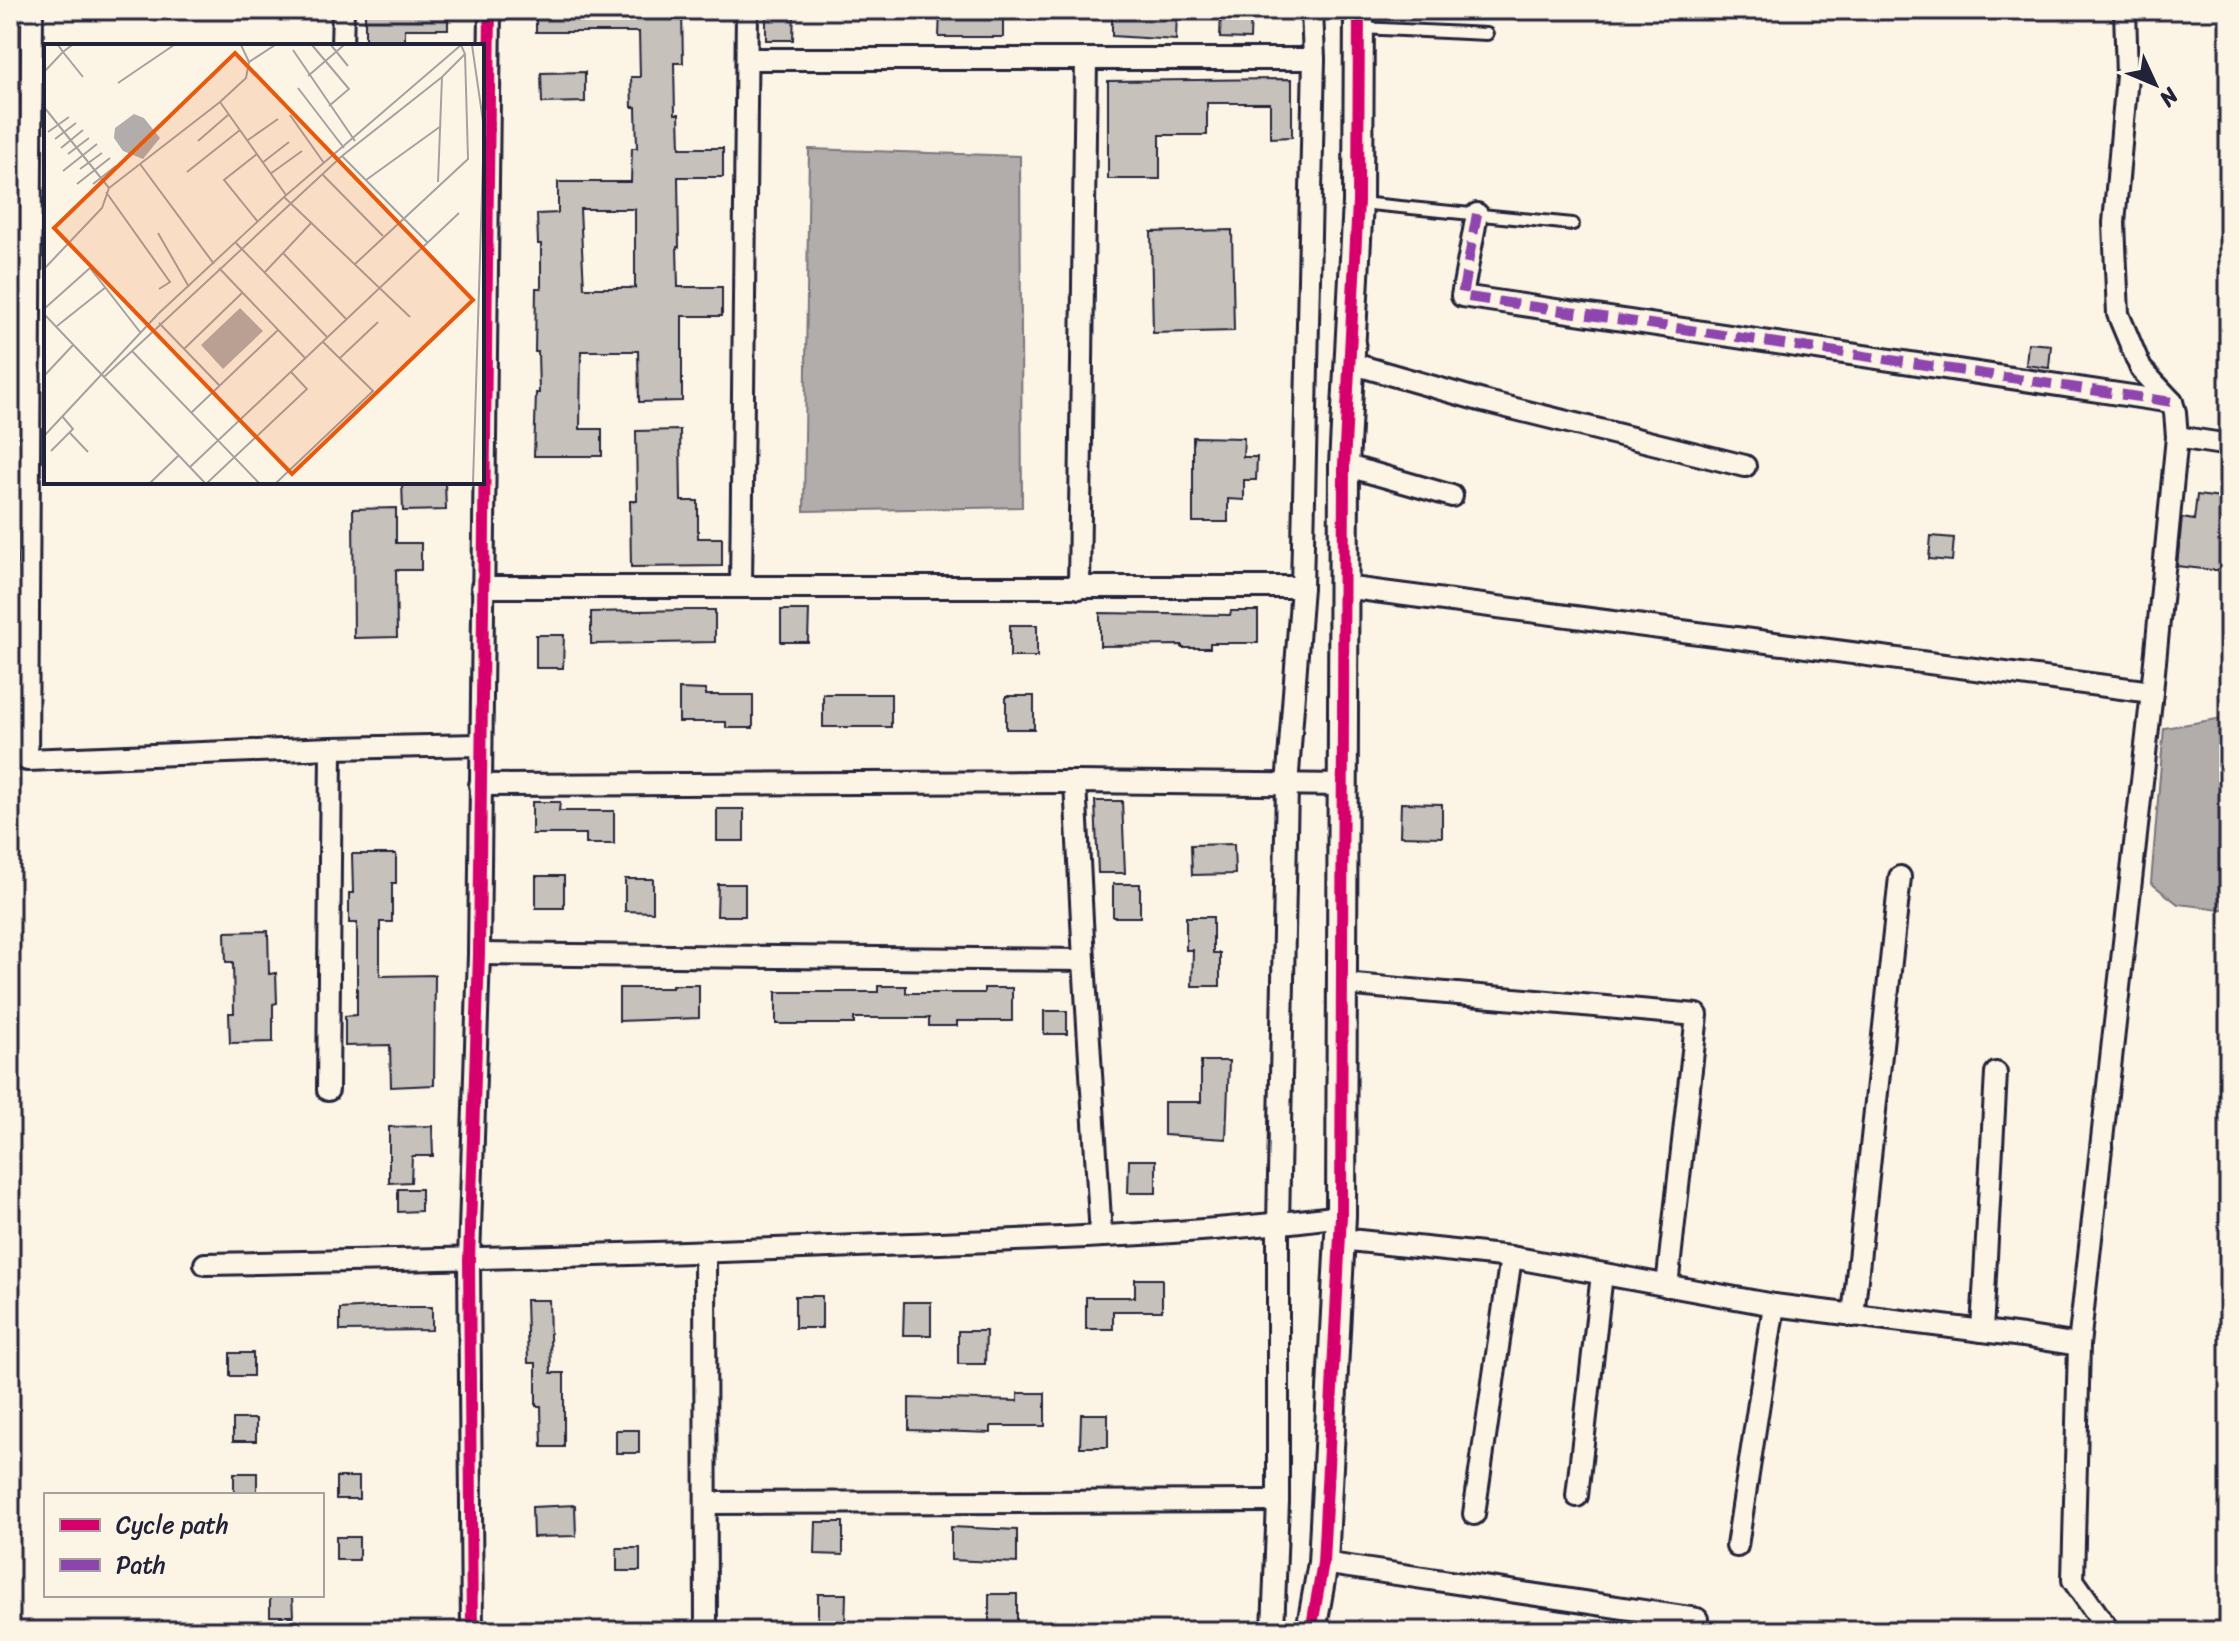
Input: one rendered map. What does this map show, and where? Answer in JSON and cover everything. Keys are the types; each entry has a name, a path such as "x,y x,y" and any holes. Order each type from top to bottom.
{"street":[{"path":"32,10 27,760 480,745"},
{"path":"342,44 343,10"},
{"path":"484,457 490,10"},
{"path":"741,587 747,10"},
{"path":"1273,1631 1278,1501 1278,1224 1287,786 1302,587 1314,59 1312,10"},
{"path":"2109,1631 2073,1580 2079,1345 2152,692 2177,437 2172,402 2141,369 2118,314 2114,223 2127,76 2125,10"},
{"path":"1311,1631 1323,1563 1341,1228 1344,465 1358,202 1361,96 1359,19"},
{"path":"747,59 1314,59"},
{"path":"1079,588 1086,59"},
{"path":"1477,214 1462,296 2172,402"},
{"path":"1350,363 1483,401 1745,466"},
{"path":"2177,437 2229,445"},
{"path":"1344,465 1452,496"},
{"path":"472,1631 469,1260 479,954 484,484"},
{"path":"482,587 1302,587"},
{"path":"1344,587 2152,692"},
{"path":"328,1090 331,748"},
{"path":"480,785 1075,782 1345,785"},
{"path":"1075,782 1101,1236"},
{"path":"1853,1316 1900,877"},
{"path":"479,954 1084,960"},
{"path":"1343,984 1697,1015 1667,1286"},
{"path":"1982,1331 1996,1073"},
{"path":"205,1264 705,1252 1101,1236 1278,1224 1341,1228 1774,1305 2079,1345"},
{"path":"705,1252 706,1631"},
{"path":"1474,1514 1511,1257"},
{"path":"1577,1496 1602,1274"},
{"path":"1737,1546 1774,1305"},
{"path":"706,1503 1278,1501"},
{"path":"1323,1563 1697,1619"}],"lane":[{"path":"1359,19 1487,34"},
{"path":"1358,202 1573,224"}],"shaded area":[{"path":"809,149 1020,156 1022,507 804,511"},
{"path":"2229,717 2229,910 2178,904 2151,883 2164,728"}],"building":[{"path":"365,10 448,10 448,29 405,29 405,44 365,44"},
{"path":"536,10 682,10 683,63 674,63 675,114 679,114 680,148 723,148 723,177 678,177 677,247 678,287 722,287 722,316 682,316 682,401 639,402 638,351 581,351 580,429 602,429 602,456 534,456 536,393 539,393 538,352 535,352 536,288 541,288 537,214 558,213 558,182 631,182 632,148 637,148 636,107 632,107 631,77 640,77 639,32 536,32","holes":["580,209 635,209 635,288 584,288"]},
{"path":"766,10 794,10 793,40 766,40"},
{"path":"940,10 1003,10 1003,37 939,37"},
{"path":"1112,10 1177,10 1176,40 1112,36"},
{"path":"1221,10 1251,10 1250,39 1220,38"},
{"path":"585,72 585,102 542,103 541,73"},
{"path":"1292,79 1292,137 1270,138 1270,103 1207,103 1207,135 1160,135 1160,179 1108,179 1108,81"},
{"path":"1232,230 1234,331 1153,333 1151,232"},
{"path":"2028,343 2051,345 2049,368 2026,365"},
{"path":"680,430 681,501 698,501 698,538 722,538 722,566 631,567 630,501 637,501 636,431"},
{"path":"1193,437 1244,438 1243,457 1257,457 1256,480 1244,480 1244,500 1228,499 1228,522 1193,522"},
{"path":"402,484 445,484 446,510 403,511"},
{"path":"2197,495 2229,499 2229,572 2177,566 2182,518 2194,520"},
{"path":"396,508 396,543 421,543 421,570 396,570 397,637 354,638 353,509"},
{"path":"1931,536 1954,538 1952,561 1929,559"},
{"path":"715,610 715,642 591,644 591,612"},
{"path":"781,610 809,610 808,642 781,642"},
{"path":"1231,611 1258,611 1258,643 1210,643 1210,648 1182,648 1182,645 1100,646 1100,613 1230,615"},
{"path":"1010,625 1037,625 1037,657 1010,657"},
{"path":"536,635 564,635 563,668 536,668"},
{"path":"679,689 706,690 706,695 753,695 753,728 726,728 726,722 679,722"},
{"path":"823,694 891,694 891,727 823,727"},
{"path":"1006,696 1034,696 1034,729 1006,729"},
{"path":"1095,801 1122,801 1125,873 1098,873"},
{"path":"532,802 560,802 559,811 614,811 614,844 586,844 586,834 532,834"},
{"path":"1401,803 1442,804 1442,837 1400,836"},
{"path":"717,809 744,809 744,841 717,841"},
{"path":"1234,844 1235,874 1192,875 1191,845"},
{"path":"352,854 396,854 392,922 380,922 380,976 435,975 434,1085 391,1087 390,1045 345,1046 345,1016 357,1015 357,923 349,923 349,893 353,893"},
{"path":"536,876 564,876 564,908 536,908"},
{"path":"625,879 653,879 653,912 625,911"},
{"path":"718,884 745,884 745,916 717,916"},
{"path":"1113,884 1140,884 1140,917 1113,917"},
{"path":"1186,917 1213,917 1213,953 1220,953 1220,986 1192,986 1193,950 1186,950"},
{"path":"268,931 269,974 276,973 273,1042 230,1043 229,1013 234,1013 233,962 226,962 225,932"},
{"path":"672,985 699,985 699,1018 619,1021 619,988 672,988"},
{"path":"878,986 906,986 906,993 984,993 984,988 1012,988 1012,1021 957,1021 957,1026 929,1026 929,1018 854,1018 854,1024 776,1024 776,992 878,992"},
{"path":"1044,1011 1067,1011 1067,1034 1044,1034"},
{"path":"1201,1061 1229,1061 1226,1139 1164,1135 1164,1102 1201,1102"},
{"path":"432,1126 433,1156 412,1156 411,1182 389,1183 389,1127"},
{"path":"1129,1160 1156,1160 1156,1193 1128,1193"},
{"path":"398,1189 421,1189 421,1211 398,1212"},
{"path":"1135,1279 1162,1279 1162,1311 1113,1311 1113,1329 1086,1329 1086,1297 1135,1297"},
{"path":"795,1296 822,1296 822,1328 795,1328"},
{"path":"526,1300 549,1300 551,1373 564,1373 564,1447 542,1447 541,1406 536,1406 536,1363 528,1363"},
{"path":"904,1302 931,1302 931,1335 903,1335"},
{"path":"432,1307 432,1330 340,1331 340,1309"},
{"path":"958,1331 986,1331 985,1364 958,1364"},
{"path":"230,1353 253,1353 253,1376 230,1376"},
{"path":"1018,1393 1045,1393 1045,1426 991,1426 991,1433 909,1430 909,1398 1018,1401"},
{"path":"1081,1414 1108,1414 1108,1447 1080,1447"},
{"path":"233,1419 256,1419 256,1441 233,1441"},
{"path":"616,1430 639,1430 639,1453 616,1453"},
{"path":"234,1473 257,1473 257,1493 234,1493"},
{"path":"336,1477 359,1477 359,1499 336,1499"},
{"path":"575,1505 576,1536 533,1537 532,1507"},
{"path":"816,1522 843,1522 843,1555 815,1554"},
{"path":"951,1527 1017,1530 1017,1563 951,1560"},
{"path":"336,1537 359,1537 359,1560 336,1560"},
{"path":"617,1548 640,1548 640,1571 617,1571"},
{"path":"818,1594 846,1594 845,1626 818,1626"},
{"path":"989,1594 1017,1594 1017,1627 989,1627"},
{"path":"270,1597 292,1597 293,1616 270,1616"}],"marked path":[{"path":"1477,214 1462,296 2172,402"}],"cycle path":[{"path":"472,1631 469,1260 479,954 490,10"},
{"path":"1311,1631 1323,1563 1341,1216 1344,465 1358,202 1359,10"}]}
